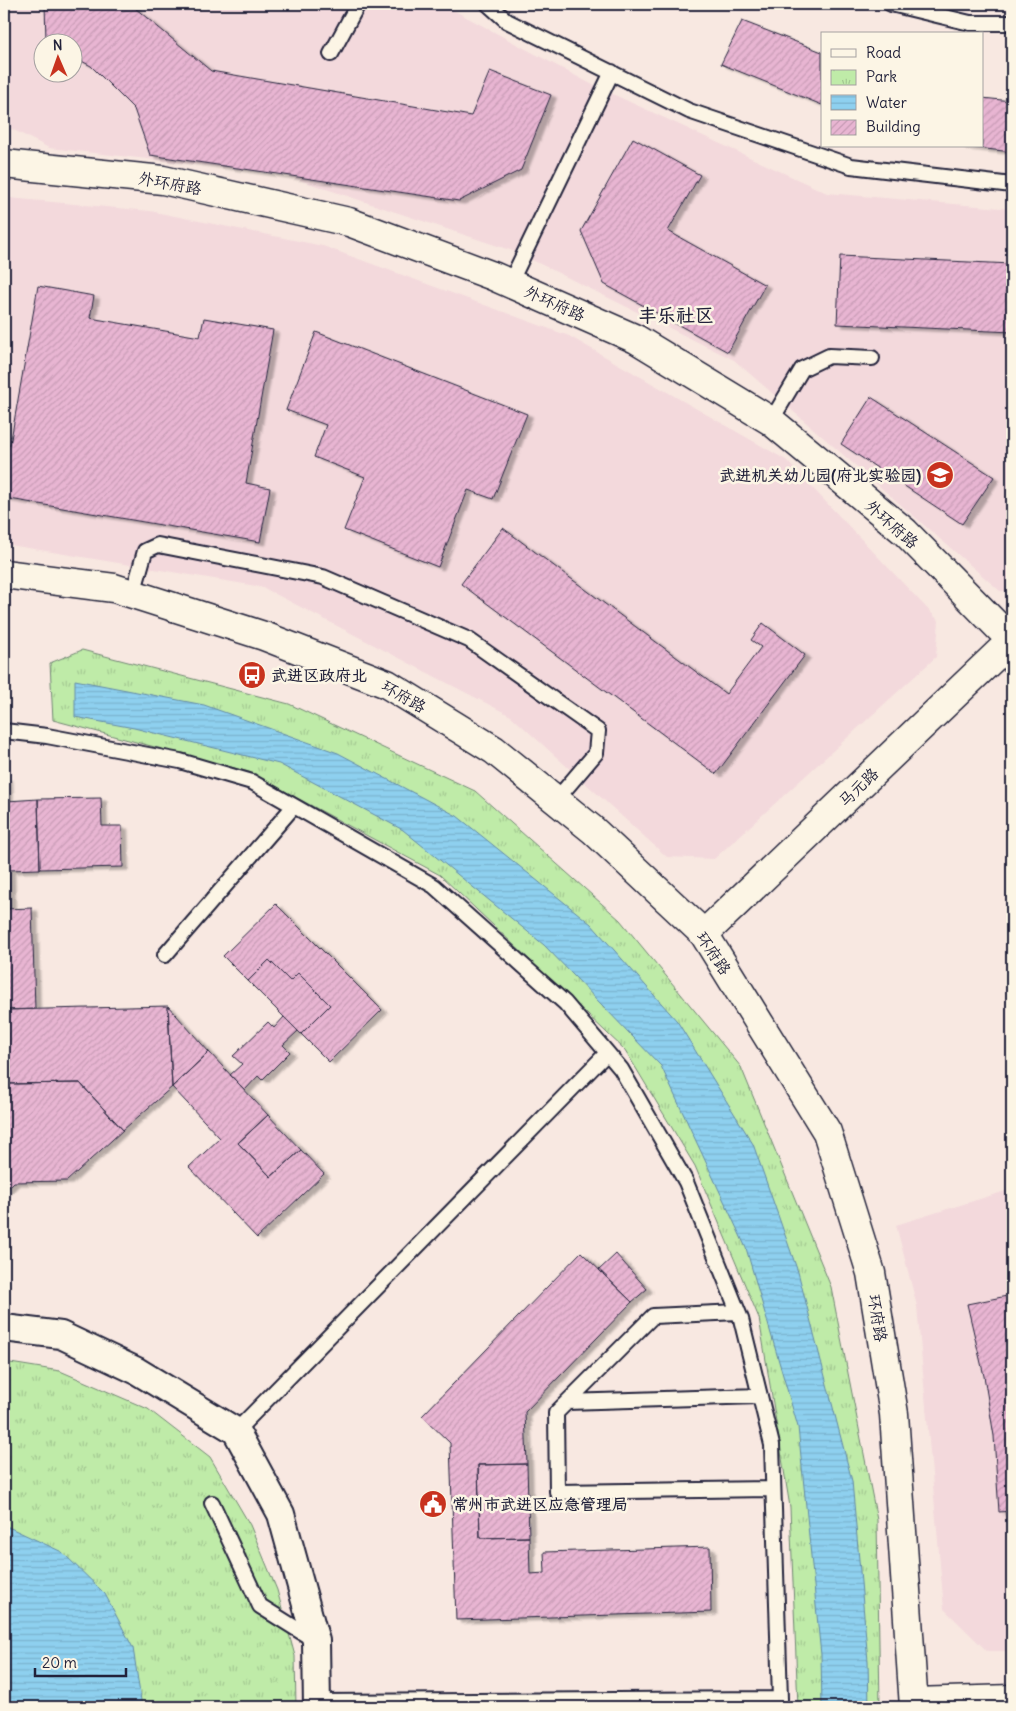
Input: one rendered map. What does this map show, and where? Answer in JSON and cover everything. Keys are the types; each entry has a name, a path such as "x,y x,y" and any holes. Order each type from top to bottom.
{"street":[{"name":"外环府路","path":"4,164 163,180 349,222 510,283 636,339 771,421 905,532 1012,640"},
{"name":"环府路","path":"4,574 114,588 264,636 387,684 494,750 593,830 704,934 827,1132 871,1273 894,1414 914,1704"},
{"name":"马元路","path":"704,934 1012,640"},
{"path":"4,1328 61,1335 137,1371 236,1432 281,1514 316,1641 317,1704"},
{"path":"914,1704 1012,1699"}],"lane":[{"path":"331,54 358,4"},
{"path":"488,4 507,21 689,111 851,166 1012,184"},
{"path":"891,4 970,23 1012,23"},
{"path":"510,283 612,72"},
{"path":"771,421 802,369 829,356 872,358"},
{"path":"133,594 145,551 158,545 323,577 469,640 598,731 596,753 556,800"},
{"path":"4,731 47,736 180,761 252,782 434,886 565,1003 621,1069 686,1182 738,1312 772,1446 780,1699 317,1704"},
{"path":"165,955 294,806"},
{"path":"236,1432 607,1053"},
{"path":"738,1312 653,1316 556,1413 557,1492 773,1489"},
{"path":"567,1402 759,1396"},
{"path":"212,1503 260,1606 316,1641"}],"shaded area":[{"path":"4,4 442,4 591,84 827,193 1012,209 1012,591 1000,591 734,360 516,252 281,174 49,148 4,125"},
{"path":"9,198 150,211 323,246 569,336 786,460 939,621 936,657 714,859 667,857 511,716 262,587 4,544 4,202"},
{"path":"1012,1189 1012,1651 987,1651 944,1609 917,1306 896,1225"}],"green space":[{"path":"82,650 289,704 475,791 620,920 741,1067 831,1287 877,1520 880,1707 798,1707 790,1507 759,1318 695,1166 625,1050 440,875 249,772 53,720 50,663"},
{"path":"4,1362 60,1371 148,1409 210,1457 250,1525 277,1590 295,1656 296,1707 4,1707"}],"water":[{"path":"75,680 204,705 338,753 457,816 591,924 677,1021 753,1144 798,1272 852,1481 868,1661 869,1707 822,1707 821,1655 798,1427 746,1248 661,1066 544,945 403,830 279,764 134,728 75,717"},
{"path":"4,1525 62,1552 105,1594 133,1648 142,1707 4,1707"}],"building":[{"path":"45,4 135,4 135,8 211,71 471,116 490,71 551,95 521,170 459,201 150,155 134,109 91,66 82,61 82,32 46,32"},
{"path":"742,21 821,52 821,105 721,64"},
{"path":"984,98 1012,101 1012,152 977,148 984,148"},
{"path":"633,138 700,175 668,231 765,285 728,352 604,284 581,231"},
{"path":"840,256 1012,264 1012,332 837,324"},
{"path":"38,286 94,296 90,318 200,337 204,318 273,330 246,483 270,488 260,542 4,498 4,444 10,445"},
{"path":"316,332 527,414 493,499 468,490 438,567 344,530 365,477 314,457 326,425 286,410"},
{"path":"871,397 994,477 962,524 841,444"},
{"path":"503,528 726,694 761,647 751,640 763,623 805,655 716,774 461,584"},
{"path":"4,778 7,778 10,909 4,909"},
{"path":"101,798 102,826 122,826 123,867 40,869 38,799"},
{"path":"38,799 40,869 9,870 7,801"},
{"path":"276,904 382,1010 329,1062 301,1034 330,1005 298,973 290,981 269,960 248,981 223,956"},
{"path":"32,908 35,1009 4,1010 4,909"},
{"path":"269,960 290,981 298,973 330,1005 301,1034 248,981"},
{"path":"168,1006 172,1087 123,1130 80,1083 9,1084 7,1010"},
{"path":"168,1006 209,1052 172,1087"},
{"path":"4,1010 7,1010 9,1084 4,1084"},
{"path":"284,1017 298,1031 283,1045 290,1052 262,1080 258,1076 245,1090 230,1075 242,1064 233,1056 268,1022 274,1028"},
{"path":"209,1052 268,1115 238,1143 271,1177 301,1150 324,1174 257,1238 189,1167 220,1138 172,1087"},
{"path":"80,1083 123,1130 67,1181 14,1182 4,1192 4,1084"},
{"path":"268,1115 301,1150 271,1177 238,1143"},
{"path":"581,1252 632,1302 525,1412 527,1464 478,1465 480,1538 529,1537 530,1574 545,1573 544,1552 710,1547 711,1612 456,1620 450,1443 422,1416"},
{"path":"616,1254 647,1289 632,1302 599,1270"},
{"path":"1012,1295 1012,1511 999,1512 994,1436 984,1376 967,1304"},
{"path":"527,1464 529,1537 480,1538 478,1465"},
{"path":"1008,1532 1012,1532 1012,1611 1009,1611"}],"place":[{"name":"武进机关幼儿园(府北实验园)","path":"940,475"},
{"name":"武进区政府北","path":"252,675"},
{"name":"常州市武进区应急管理局","path":"433,1504"}],"district":[{"name":"丰乐社区","path":"676,315"}]}
